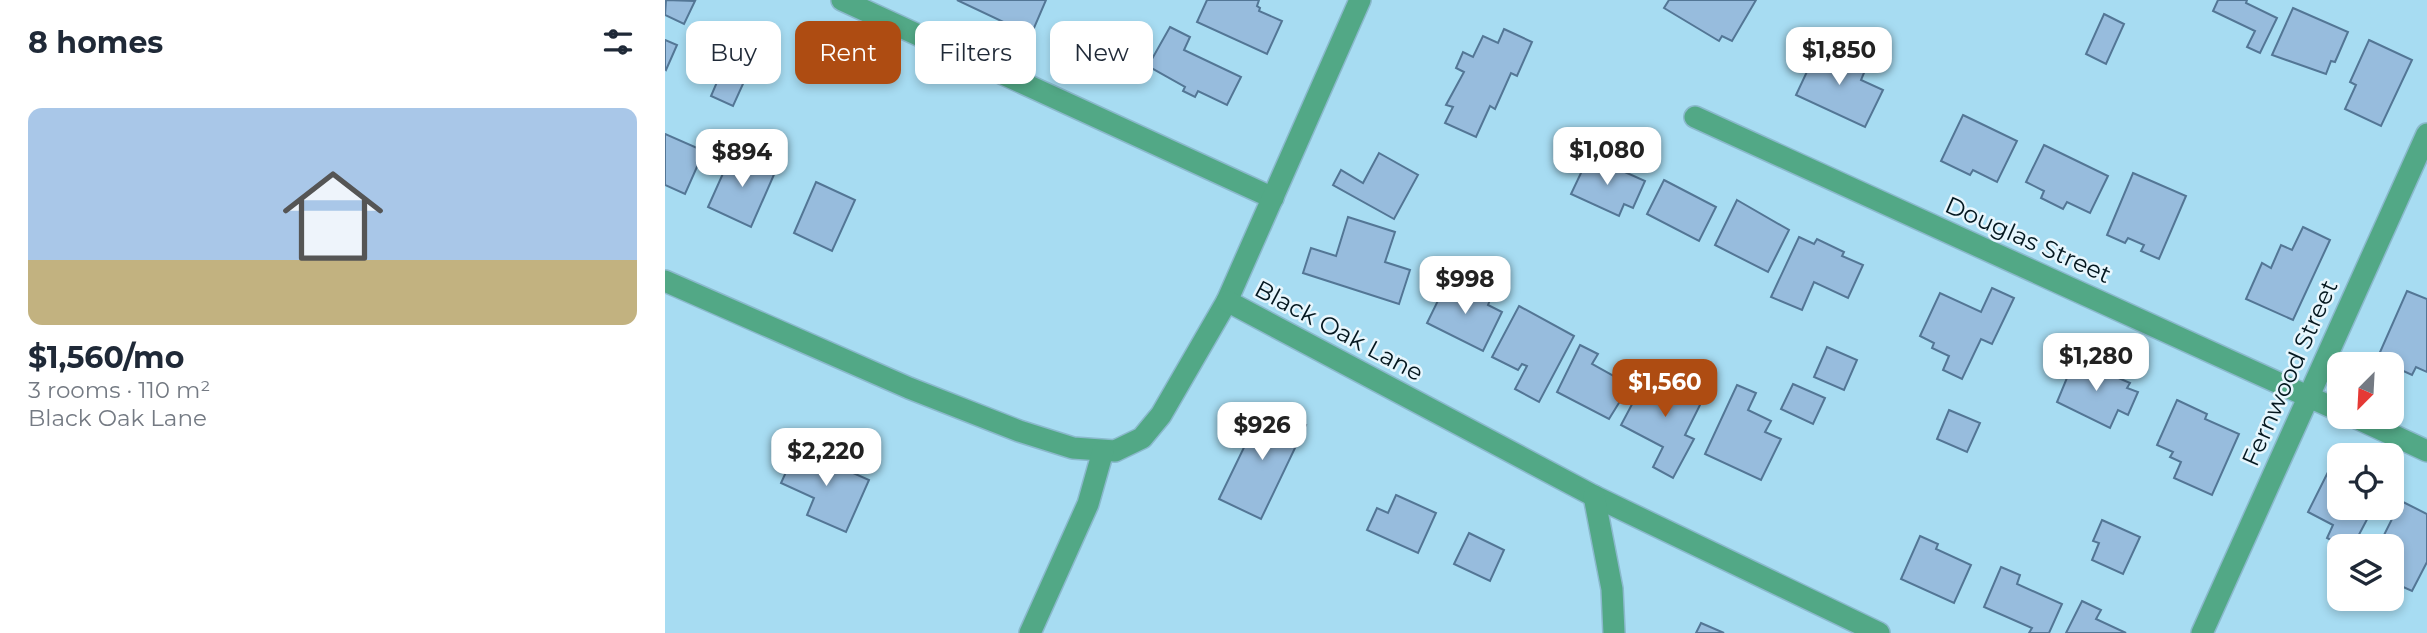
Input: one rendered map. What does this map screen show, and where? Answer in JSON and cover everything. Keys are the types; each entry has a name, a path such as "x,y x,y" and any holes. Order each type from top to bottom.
{"street":[{"path":"842,0 869,6 1273,198"},
{"path":"1227,301 1360,0"},
{"name":"Douglas Street","path":"1695,117 2327,405"},
{"name":"Fernwood Street","path":"2201,633 2427,134"},
{"name":"Black Oak Lane","path":"665,281 909,387 1019,431 1073,448 1103,451 1115,451 1142,438 1161,415 1227,301 1594,496 1879,633"},
{"path":"2380,429 2427,451"},
{"path":"1030,633 1088,504 1103,451"},
{"path":"1594,496 1612,589 1613,633"}],"building":[{"path":"666,0 695,1 684,24 665,15"},
{"path":"957,0 1046,0 1036,23 1036,21 1001,21"},
{"path":"1207,0 1259,0 1259,11 1282,21 1267,54 1197,22"},
{"path":"1669,0 1756,0 1732,41 1722,36 1719,41 1664,8"},
{"path":"2218,0 2247,0 2246,3 2277,18 2260,53 2247,47 2255,31 2213,11"},
{"path":"2293,8 2348,32 2335,62 2331,61 2326,74 2272,55"},
{"path":"2104,14 2124,24 2106,64 2086,54"},
{"path":"1170,27 1190,37 1184,50 1241,77 1227,105 1198,91 1195,97 1183,91 1185,87 1153,69 1153,57"},
{"path":"1504,29 1532,42 1517,76 1511,73 1495,109 1490,106 1476,137 1445,123 1453,107 1446,105 1464,72 1456,68 1463,52 1473,57 1483,36 1498,43"},
{"path":"665,40 677,45 666,70 665,69"},
{"path":"2369,40 2412,60 2381,126 2345,109 2356,85 2350,82"},
{"path":"1819,46 1866,68 1861,80 1883,90 1865,127 1796,95"},
{"path":"716,84 743,84 733,106 711,96"},
{"path":"1963,115 2017,141 1997,182 1973,170 1970,175 1941,161"},
{"path":"665,134 704,151 685,194 665,185"},
{"path":"2044,145 2108,176 2090,213 2067,202 2063,209 2041,198 2044,191 2026,182"},
{"path":"733,151 776,170 751,227 708,207"},
{"path":"1379,153 1418,175 1394,219 1333,185 1341,170 1363,183"},
{"path":"1589,156 1645,181 1633,208 1624,204 1619,216 1571,194"},
{"path":"2133,173 2186,196 2159,259 2141,251 2144,245 2128,238 2125,243 2107,235"},
{"path":"1664,180 1716,207 1699,241 1647,214"},
{"path":"816,182 855,200 832,251 794,233"},
{"path":"1737,200 1789,230 1768,272 1715,245"},
{"path":"1348,217 1395,232 1385,262 1410,270 1399,304 1303,273 1311,248 1336,256"},
{"path":"2303,227 2330,240 2293,320 2246,299 2262,263 2271,268 2281,245 2292,250"},
{"path":"1799,237 1814,244 1817,239 1844,252 1842,256 1863,265 1848,298 1814,282 1802,310 1771,297"},
{"path":"1449,278 1467,287 1464,292 1476,299 1479,294 1490,300 1488,305 1502,312 1483,351 1427,323"},
{"path":"1992,288 2014,298 1992,344 1981,339 1962,379 1943,370 1949,356 1932,348 1934,343 1920,336 1940,293 1981,312"},
{"path":"2407,291 2427,299 2427,372 2416,367 2412,375 2405,372 2405,352 2380,352"},
{"path":"1519,306 1574,336 1539,402 1515,389 1527,366 1522,364 1518,370 1492,357"},
{"path":"1580,345 1598,354 1592,364 1630,385 1609,419 1557,392"},
{"path":"1827,347 1857,360 1844,390 1814,377"},
{"path":"2076,356 2107,369 2105,372 2130,383 2127,388 2138,392 2128,415 2118,410 2110,428 2057,402"},
{"path":"1670,369 1683,376 1678,386 1703,399 1685,435 1694,439 1673,478 1653,467 1663,447 1621,425 1647,376 1662,384"},
{"path":"1793,384 1825,398 1813,424 1781,409"},
{"path":"1737,385 1756,393 1748,410 1771,421 1765,432 1781,439 1761,480 1705,454"},
{"path":"2177,400 2207,414 2205,419 2239,434 2212,495 2174,478 2181,462 2170,457 2173,452 2157,445"},
{"path":"1264,406 1306,425 1261,519 1219,499"},
{"path":"1949,410 1980,423 1967,452 1937,439"},
{"path":"797,448 869,480 846,532 807,515 814,498 781,483"},
{"path":"2327,474 2327,520 2367,520 2359,534 2329,534 2333,525 2308,512"},
{"path":"1396,495 1436,513 1418,553 1367,530 1377,508 1388,513"},
{"path":"2404,502 2427,514 2427,562 2412,591 2404,587 2404,534 2384,534 2392,520 2404,520"},
{"path":"2102,520 2140,537 2123,574 2092,560 2099,543 2093,541"},
{"path":"1469,533 1504,550 1490,581 1454,564"},
{"path":"1920,536 1938,544 1936,549 1971,565 1954,603 1901,579"},
{"path":"2001,567 2020,575 2017,584 2062,604 2049,633 2029,633 2032,628 1984,607"},
{"path":"2082,601 2101,610 2096,619 2126,633 2066,633"},
{"path":"1701,623 1724,633 1696,633"}]}
